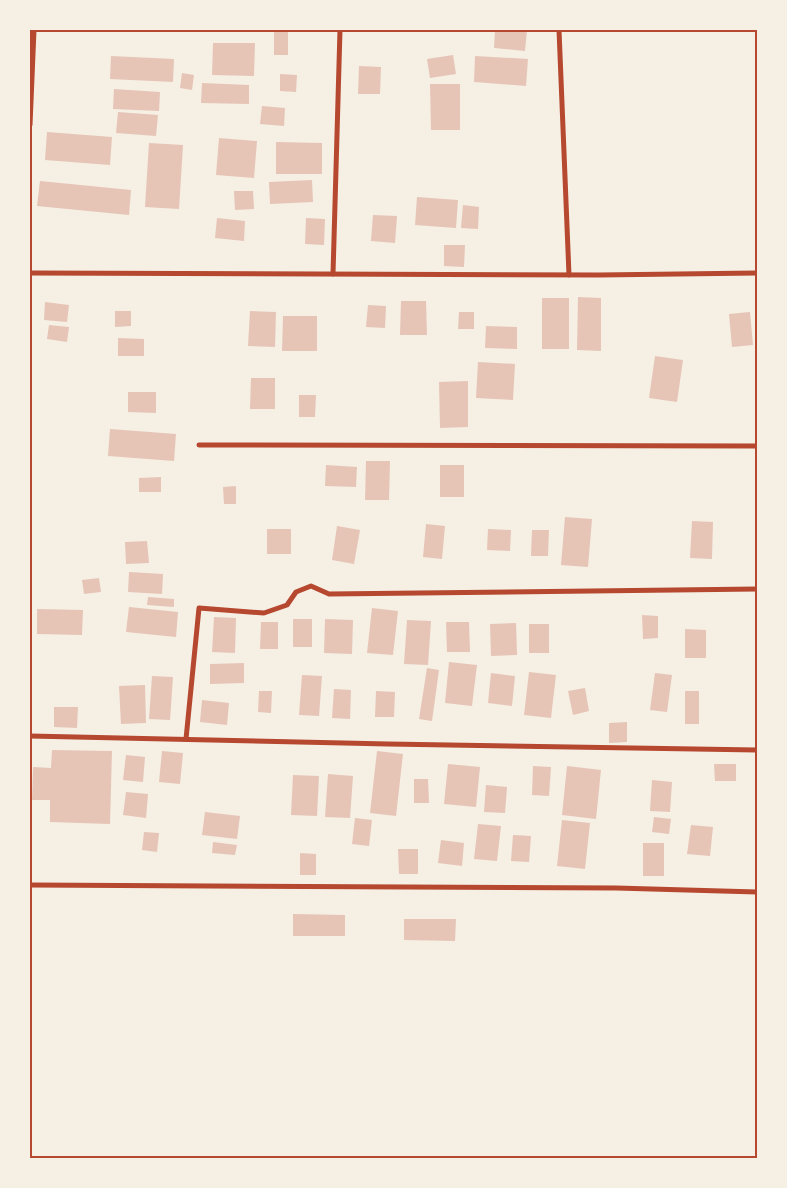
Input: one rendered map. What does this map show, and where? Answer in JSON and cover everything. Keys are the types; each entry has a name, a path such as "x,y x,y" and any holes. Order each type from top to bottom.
{"street":[{"path":"30,125 34,30"},
{"path":"333,274 340,30"},
{"path":"559,30 569,275"},
{"path":"30,273 569,275 757,273"},
{"path":"199,445 757,446"},
{"path":"186,739 199,608 264,613 287,605 296,592 311,586 330,594 757,589"},
{"path":"30,736 757,750"},
{"path":"30,885 606,888 757,892"}],"building":[{"path":"274,30 288,30 288,55 274,55"},
{"path":"495,30 527,30 525,51 494,48"},
{"path":"213,43 255,43 254,76 212,75"},
{"path":"453,55 456,74 430,78 427,59"},
{"path":"111,56 174,59 173,82 110,79"},
{"path":"475,56 528,59 526,86 474,82"},
{"path":"359,66 381,67 380,94 358,94"},
{"path":"182,73 194,75 192,90 180,88"},
{"path":"280,74 297,75 296,92 280,91"},
{"path":"202,83 249,85 249,104 201,103"},
{"path":"430,84 460,84 460,130 431,130"},
{"path":"114,89 160,92 159,111 113,109"},
{"path":"262,106 285,108 284,126 260,124"},
{"path":"118,112 158,115 156,136 116,133"},
{"path":"47,132 112,137 110,165 45,160"},
{"path":"219,138 257,141 254,178 216,175"},
{"path":"276,142 322,143 322,174 276,174"},
{"path":"149,143 183,145 179,209 145,207"},
{"path":"312,180 313,202 270,204 269,182"},
{"path":"40,181 131,190 129,215 37,206"},
{"path":"234,191 253,191 254,209 235,210"},
{"path":"417,197 458,200 456,228 415,225"},
{"path":"463,205 479,207 478,229 461,228"},
{"path":"373,215 397,216 395,243 371,241"},
{"path":"217,218 245,221 244,241 215,238"},
{"path":"306,218 325,219 324,245 305,244"},
{"path":"444,245 465,245 464,267 444,266"},
{"path":"578,297 601,298 601,351 577,350"},
{"path":"542,298 569,298 569,349 542,349"},
{"path":"401,301 426,301 427,335 400,335"},
{"path":"45,302 69,305 67,322 44,320"},
{"path":"368,305 386,306 385,328 366,327"},
{"path":"115,311 131,311 131,326 115,327"},
{"path":"250,311 276,312 275,347 248,346"},
{"path":"459,312 474,312 474,329 458,329"},
{"path":"750,312 753,345 732,347 729,314"},
{"path":"283,316 317,316 317,351 282,351"},
{"path":"49,325 69,327 67,342 47,339"},
{"path":"486,326 517,327 517,349 485,348"},
{"path":"118,338 144,339 144,356 118,356"},
{"path":"655,356 683,360 677,402 649,398"},
{"path":"478,362 515,364 513,400 476,398"},
{"path":"251,378 275,378 275,409 250,409"},
{"path":"468,381 468,427 440,428 439,382"},
{"path":"128,392 156,392 156,413 128,412"},
{"path":"299,395 316,395 315,417 299,417"},
{"path":"110,429 176,434 174,461 108,456"},
{"path":"366,461 390,461 389,500 365,500"},
{"path":"326,465 357,467 356,487 325,486"},
{"path":"440,465 464,465 464,497 440,497"},
{"path":"161,477 161,492 139,492 139,478"},
{"path":"236,486 236,504 224,504 223,487"},
{"path":"565,517 592,519 588,567 561,565"},
{"path":"692,521 713,522 712,559 690,558"},
{"path":"426,524 445,526 442,559 423,557"},
{"path":"337,526 360,530 354,564 332,560"},
{"path":"267,529 291,529 291,554 267,554"},
{"path":"488,529 511,530 510,551 487,550"},
{"path":"532,530 549,530 548,556 531,556"},
{"path":"147,541 149,563 126,564 125,542"},
{"path":"129,572 163,574 162,594 128,592"},
{"path":"99,578 101,592 84,594 82,580"},
{"path":"148,597 174,599 174,607 147,605"},
{"path":"129,607 178,612 176,637 126,632"},
{"path":"372,608 398,611 393,655 367,653"},
{"path":"37,609 83,610 82,635 37,634"},
{"path":"642,615 658,616 658,638 643,639"},
{"path":"214,617 236,618 235,653 212,652"},
{"path":"293,619 312,619 312,647 293,647"},
{"path":"325,619 353,620 352,654 324,653"},
{"path":"407,620 431,621 428,665 404,664"},
{"path":"261,622 278,622 278,649 260,649"},
{"path":"446,622 469,622 470,652 447,652"},
{"path":"516,623 517,655 491,656 490,624"},
{"path":"529,624 549,624 549,653 529,653"},
{"path":"685,629 706,630 706,658 685,658"},
{"path":"449,662 477,665 472,706 445,703"},
{"path":"244,663 244,683 210,684 210,664"},
{"path":"427,668 439,670 432,721 419,719"},
{"path":"529,672 556,675 551,718 524,715"},
{"path":"491,673 515,676 512,706 488,703"},
{"path":"655,673 672,675 667,712 650,710"},
{"path":"302,675 322,676 319,716 299,715"},
{"path":"152,676 173,677 170,720 149,719"},
{"path":"145,685 146,723 121,724 119,686"},
{"path":"585,688 589,711 573,715 568,691"},
{"path":"334,689 351,690 350,719 332,718"},
{"path":"259,691 272,691 271,713 258,712"},
{"path":"376,691 395,692 394,717 375,717"},
{"path":"685,691 699,691 699,724 685,724"},
{"path":"202,700 229,703 227,725 200,722"},
{"path":"54,707 78,707 77,728 54,727"},
{"path":"627,722 627,742 609,743 609,723"},
{"path":"52,750 112,751 110,824 50,822 50,800 32,800 33,767 51,768"},
{"path":"162,751 183,753 180,784 159,782"},
{"path":"377,751 403,754 396,816 370,813"},
{"path":"126,755 145,757 143,782 123,780"},
{"path":"448,764 480,767 476,807 444,804"},
{"path":"714,764 736,764 736,781 715,781"},
{"path":"533,766 551,767 549,796 532,795"},
{"path":"567,766 601,770 596,819 562,815"},
{"path":"328,774 353,776 350,818 325,817"},
{"path":"293,775 319,776 317,816 291,815"},
{"path":"414,779 428,779 429,803 414,803"},
{"path":"652,780 672,782 670,812 650,811"},
{"path":"486,785 507,787 505,813 484,812"},
{"path":"126,792 148,794 146,818 123,815"},
{"path":"205,812 240,816 237,839 202,835"},
{"path":"654,817 671,819 669,834 652,832"},
{"path":"355,818 372,820 369,846 352,844"},
{"path":"562,820 590,823 585,869 557,866"},
{"path":"478,824 501,826 497,861 474,859"},
{"path":"691,825 713,827 710,856 687,854"},
{"path":"144,832 159,833 157,852 142,850"},
{"path":"513,835 531,836 529,862 511,861"},
{"path":"441,840 464,843 462,866 438,863"},
{"path":"213,842 237,845 235,855 212,853"},
{"path":"643,843 664,843 664,876 643,876"},
{"path":"398,849 418,849 418,874 399,874"},
{"path":"300,853 316,854 316,875 300,875"},
{"path":"293,914 345,915 345,936 293,936"},
{"path":"404,919 456,919 455,941 404,940"}]}
